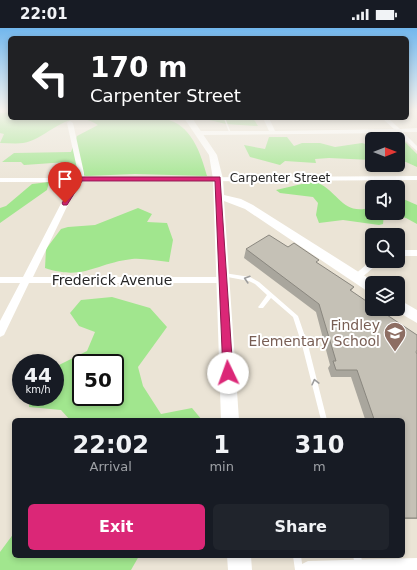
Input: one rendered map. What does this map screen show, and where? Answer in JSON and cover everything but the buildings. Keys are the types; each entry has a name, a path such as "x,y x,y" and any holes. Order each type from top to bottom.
{"main road":[{"path":"200,134 213,155 218,179 230,418"},
{"path":"219,197 237,201 249,208 365,282"},
{"path":"405,309 417,317"},
{"path":"239,558 240,570"}],"street":[{"path":"0,332 72,190 80,179 81,164 73,134"},
{"path":"401,134 417,149"},
{"name":"Carpenter Street","path":"0,180 417,178"},
{"path":"405,253 417,253"},
{"path":"357,277 368,268"},
{"name":"Frederick Avenue","path":"0,280 223,277"},
{"path":"308,570 330,570 358,562 383,569 417,567"}],"lane":[{"path":"223,277 250,279 295,316 305,345 323,418"},
{"path":"261,307 270,295"},
{"path":"297,558 299,570"}],"green space":[{"path":"4,134 43,134 33,140 23,143 0,143"},
{"path":"80,134 189,134 202,158 207,176 135,174 86,176 65,169 67,162 24,165 21,162 2,162 14,153 71,152 77,136"},
{"path":"269,137 287,137 294,146 302,143 320,143 335,147 362,143 365,144 365,160 329,158 315,159 316,163 285,161 280,165 250,157 244,145 265,149"},
{"path":"405,142 417,154 417,167 406,162"},
{"path":"49,182 47,190 0,223 0,208 6,206 32,184"},
{"path":"306,183 318,183 348,206 354,209 365,208 365,220 383,220 383,224 379,225 343,220 319,223 316,215 318,203 313,197 280,193 276,190"},
{"path":"405,200 417,205 417,224 406,218"},
{"path":"138,208 152,214 147,222 167,223 173,240 169,262 132,259 90,270 70,273 58,272 45,268 46,249 61,229 95,225"},
{"path":"112,297 150,308 167,327 138,367 143,386 161,414 192,408 200,418 68,418 61,410 29,407 64,406 64,362 72,358 72,406 124,406 124,354 81,354 87,351 95,332 79,326 70,313 81,300"},
{"path":"12,536 12,558 138,558 131,570 0,570 0,552"}],"place":[{"name":"Findley Elementary School","path":"395,352"}],"route":[{"path":"65,203 80,179 218,179 228,373"}]}
